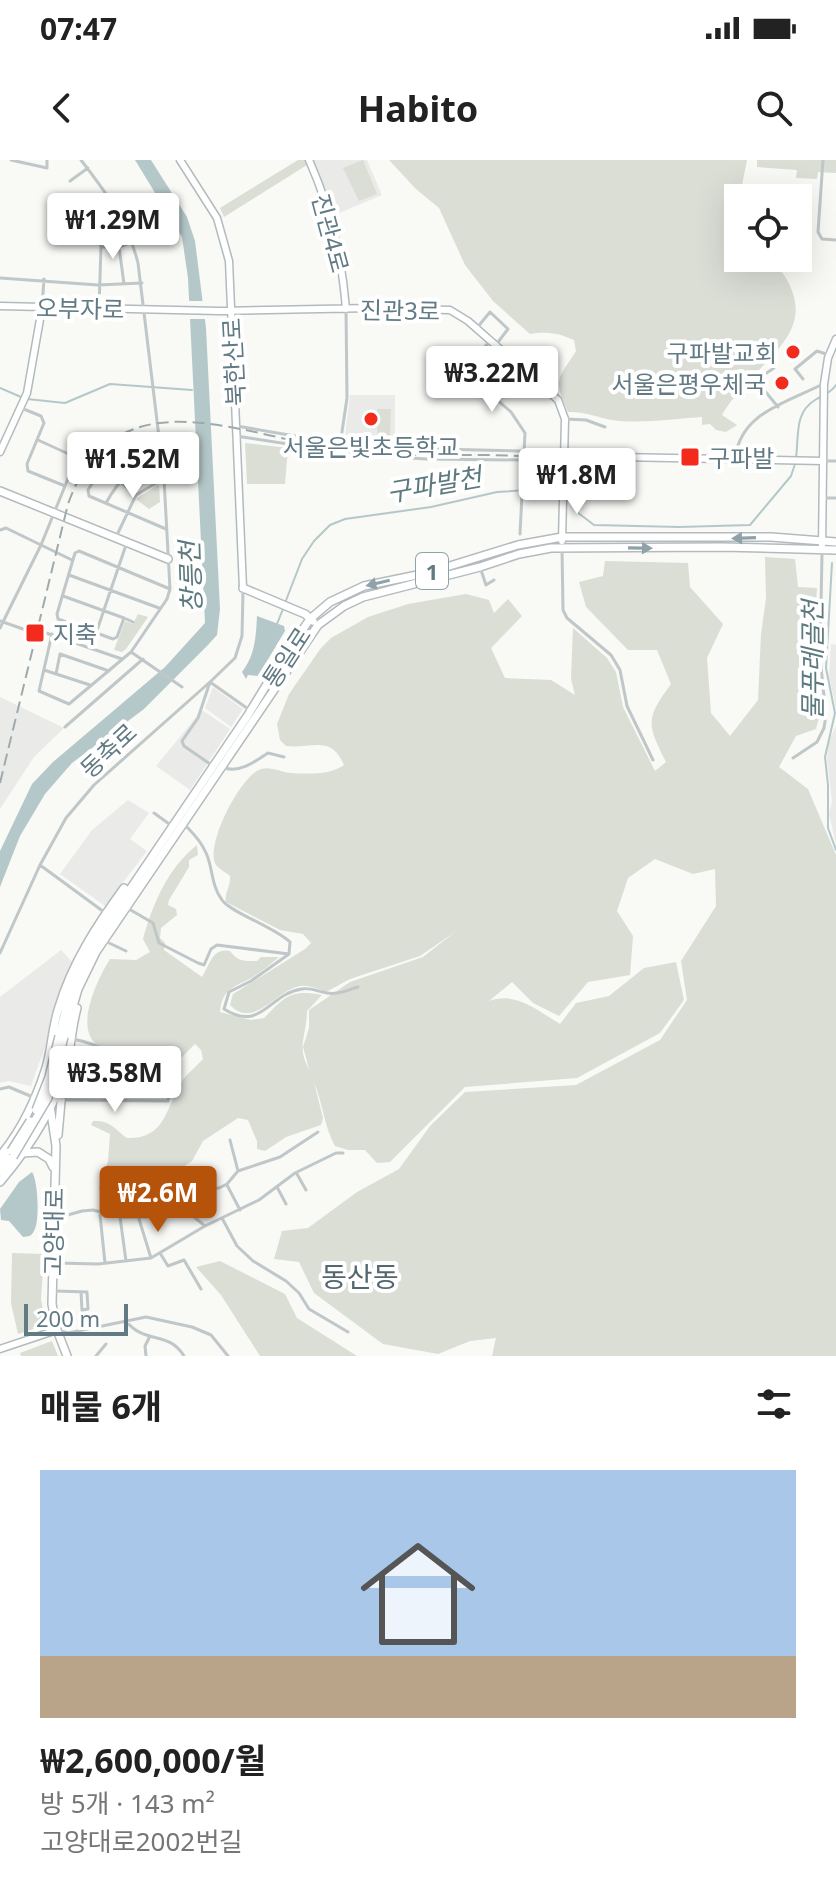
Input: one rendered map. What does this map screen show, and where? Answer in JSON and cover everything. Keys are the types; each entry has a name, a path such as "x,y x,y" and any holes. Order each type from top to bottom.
{"main road":[{"path":"0,491 168,559"},
{"name":"통일로","path":"155,859 184,824 310,619 330,602 356,588 427,573 518,545 562,537 771,537 836,550"},
{"name":"통일로","path":"0,1172 48,1098 74,1001 96,952 155,859 172,826 218,767 318,625 363,597 519,554 562,549 822,545 836,542"},
{"path":"243,588 305,614 318,625"},
{"path":"0,1182 23,1153 50,1106 67,1060 87,977 129,909 155,859"},
{"path":"0,1156 24,1121 35,1098 48,1058 57,1011 89,939 105,913 155,859"},
{"path":"48,1058 58,1065 67,1060"},
{"path":"56,1146 63,1073"},
{"path":"35,1098 50,1106"},
{"name":"고양대로","path":"50,1106 56,1146 52,1291 57,1330 67,1356"},
{"path":"23,1153 38,1152 49,1159 54,1169"},
{"name":"통일로","path":"0,1164 12,1155"}],"street":[{"path":"11,160 47,168 47,160"},
{"path":"52,634 39,691 69,704 131,652 170,589 164,479 142,283 133,242 120,211 81,160"},
{"name":"북한산로","path":"180,160 217,218 229,261 243,588"},
{"name":"진관4로","path":"309,160 335,238 344,280 346,309"},
{"path":"823,160 818,232 822,239 836,240"},
{"path":"70,181 88,168"},
{"path":"99,308 101,247 96,228 120,211"},
{"path":"107,219 119,247 124,284"},
{"path":"101,247 119,247 133,242"},
{"path":"0,278 98,285 142,283"},
{"path":"0,452 27,393 34,364 44,279"},
{"name":"오부자로","path":"0,306 230,311"},
{"name":"진관3로","path":"230,311 442,308 461,315 554,394 565,419"},
{"name":"진관3로","path":"339,453 347,398 346,309"},
{"path":"476,329 490,312 508,329 464,371 520,422 525,433 520,534"},
{"path":"793,758 817,742 826,715 820,679 823,402 829,355 836,339"},
{"path":"803,379 795,369 817,351 829,355"},
{"path":"774,368 756,380 778,407"},
{"path":"735,458 744,429 759,415 824,387"},
{"path":"22,406 41,416 44,423 27,464 28,471 65,486"},
{"path":"605,427 586,420 565,419 563,610 567,618 611,655 620,670 627,706 653,760"},
{"path":"236,426 339,445 405,450 836,461"},
{"path":"159,436 133,443 98,472 88,490 89,496 166,529"},
{"path":"236,436 339,453 427,459 521,460 525,455"},
{"path":"299,447 301,438"},
{"path":"37,440 98,472"},
{"path":"106,503 130,470 161,456"},
{"path":"0,628 41,545 76,458"},
{"path":"103,467 136,495"},
{"path":"116,539 136,495 164,479"},
{"path":"823,498 836,498"},
{"path":"0,530 6,528 73,560"},
{"path":"91,648 127,544"},
{"path":"124,618 117,637 113,639 58,619 75,553 79,551 170,589"},
{"path":"480,567 486,585 494,580"},
{"path":"69,575 160,609"},
{"name":"동축로","path":"0,953 40,865 66,818 94,785 228,666 239,649 242,636 243,588"},
{"path":"63,596 133,622"},
{"path":"2,622 23,629"},
{"path":"46,633 122,659"},
{"path":"131,652 181,686"},
{"path":"56,674 60,654 109,671"},
{"path":"65,727 143,659"},
{"path":"44,670 91,686"},
{"path":"251,711 210,682 198,718 182,741 184,746 218,767 231,770 250,765 268,753 284,757"},
{"path":"154,813 172,826"},
{"path":"184,824 200,839 215,889 224,904 278,931 290,942 289,954 251,981 229,992 224,1009 233,1015 252,1016 264,1013 273,1002 301,988 337,994 358,987"},
{"path":"40,865 105,913"},
{"path":"129,909 153,923 159,943 204,965 211,949 217,945 289,954"},
{"path":"107,942 126,951"},
{"path":"62,1100 168,1101 171,1084 91,1043 70,1039"},
{"path":"0,1089 9,1087 35,1098"},
{"path":"54,1218 93,1210 120,1217 147,1217 177,1203 193,1191 219,1188 238,1171 280,1157 318,1132"},
{"path":"230,1140 238,1171"},
{"path":"52,1263 105,1263 151,1258 205,1226 240,1210 297,1174 336,1153 343,1153"},
{"path":"297,1174 306,1190"},
{"path":"227,1184 240,1210"},
{"path":"277,1187 286,1204"},
{"path":"177,1203 205,1226"},
{"path":"100,1213 105,1263"},
{"path":"120,1217 126,1261"},
{"path":"139,1218 151,1258"},
{"path":"222,1218 237,1246 253,1261 286,1281 299,1293 309,1309 348,1332"},
{"path":"160,1253 168,1266 184,1260 201,1289"},
{"path":"52,1291 81,1292"},
{"path":"0,1349 57,1330 68,1333 146,1317 192,1327 211,1335 228,1356"},
{"path":"126,1321 134,1332 176,1343 184,1356"},
{"path":"146,1356 145,1346 150,1336"},
{"path":"96,1356 106,1344"}],"shaded area":[{"path":"135,160 151,160 187,217 195,241 206,328 220,609 217,635 144,709 72,763 45,794 20,836 0,887 0,851 32,784 53,762 165,667 205,623 188,278 182,237"},
{"path":"298,160 315,160 224,217 220,208"},
{"path":"315,160 367,160 382,195 332,216"},
{"path":"363,160 377,194 359,201 343,168"},
{"path":"389,160 747,160 742,184 724,184 724,272 781,272 789,284 796,305 793,325 784,342 722,415 737,425 726,432 716,430 710,424 702,425 702,417 623,421 568,412 560,393 559,380 576,351 574,340 552,333 530,334 493,301 465,265 439,208"},
{"path":"757,160 836,160 836,173 818,172 817,179 796,178 797,170 757,167"},
{"name":"서울은빛초등학교","path":"350,395 395,395 395,446 344,443"},
{"path":"377,409 391,409 390,436 377,436"},
{"path":"245,443 288,448 285,484 247,484"},
{"path":"159,484 160,502 149,509 136,499"},
{"path":"765,557 795,559 798,587 817,588 812,661 820,714 816,729 796,736 779,767 808,789 836,855 836,1356 492,1356 496,1338 470,1341 438,1354 383,1344 314,1293 299,1262 274,1259 282,1231 308,1228 357,1192 399,1169 430,1126 465,1092 576,1085 660,1040 687,1000 681,961 716,906 715,869 693,874 655,859 628,878 617,911 633,936 630,975 588,982 559,1016 533,1003 512,982 489,1001 517,1000 560,1024 576,1003 609,996 644,968 676,962 684,1000 660,1033 577,1078 465,1087 390,1162 377,1163 365,1150 335,1146 314,1082 323,1118 321,1125 286,1137 265,1151 257,1149 248,1120 238,1118 203,1141 192,1161 141,1195 107,1197 99,1188 108,1161 110,1134 91,1125 93,1121 108,1124 127,1138 150,1133 163,1121 183,1080 203,1059 201,1050 195,1044 182,1057 101,1047 92,1040 88,1030 90,1005 110,959 136,960 150,952 143,939 157,900 178,864 197,845 198,855 189,860 189,867 169,900 168,905 176,909 177,915 161,928 164,950 202,977 215,954 224,950 245,961 279,957 253,977 230,989 223,998 220,1012 251,1020 264,1018 289,996 302,993 322,995 307,1011 303,1047 309,1028 309,1010 350,982 423,957 455,932 420,956 350,979 326,992 300,986 248,1013 239,1012 230,1005 233,994 311,943 303,934 280,930 226,902 230,876 216,865 214,856 215,843 226,812 253,774 264,768 291,773 319,773 344,765 339,755 327,746 286,746 280,740 277,724 289,694 331,638 368,617 408,604 466,594 489,600 494,613 508,599 522,616 491,648 505,678 551,680 575,695 571,679 573,628 607,658 616,672 623,707 655,771 666,762 652,730 653,714 671,684 657,650 628,650 586,607 579,582 603,576 605,561 688,563 690,587 723,624 707,658 711,713 730,736 758,700 766,598"},
{"path":"138,614 148,617 126,649 122,652 114,650 125,621 133,624"},
{"path":"257,616 284,626 285,631 258,676 248,675 246,679 242,672 252,652"},
{"path":"831,644 836,645 836,708 829,676"},
{"path":"213,687 243,709 231,727 205,708"},
{"path":"0,697 64,728 34,757 0,809"},
{"path":"202,710 230,729 190,790 156,766"},
{"path":"836,726 836,845 829,814 832,801 827,759 829,740"},
{"path":"128,800 149,813 130,839 147,851 105,906 60,874 92,830"},
{"path":"61,950 73,963 53,1012 48,1038 31,1086 8,1081 0,1083 0,997"},
{"path":"32,1172 37,1192 37,1219 32,1234 23,1237 9,1221 1,1220 0,1209 19,1182"},
{"path":"12,1253 44,1254 41,1299 46,1325 18,1334 11,1303"},
{"path":"220,1261 285,1294 297,1318 357,1356 260,1356 221,1295 196,1267"},
{"path":"52,1341 58,1356 21,1356 20,1353"}],"pier":[{"path":"185,301 206,301 207,319 186,319"}],"waterway":[{"path":"27,399 65,403 110,384 192,390"},
{"name":"구파발천","path":"796,458 799,426 804,411 836,385"},
{"path":"0,388 21,397"},
{"name":"구파발천","path":"567,488 573,488 577,512 594,525 750,525 791,476 795,464"},
{"name":"구파발천","path":"285,603 302,559 330,525 345,519 431,507 497,492 560,488"},
{"name":"물푸레골천","path":"832,563 826,668 835,713 825,757 828,828 836,850"},
{"name":"구파발천","path":"277,624 283,609"}],"tunnel":[{"path":"23,629 46,633"}],"railway":[{"path":"0,783 68,504 90,462 118,437 151,424 188,422 349,451 519,456"}],"place":[{"name":"구파발교회","path":"793,352"},
{"name":"서울은평우체국","path":"782,383"},
{"name":"서울은빛초등학교","path":"371,419"},
{"name":"구파발","path":"690,457"},
{"name":"지축","path":"35,633"}],"district":[{"name":"동산동","path":"360,1276"}],"water label":[{"name":"창릉천","path":"190,577"}]}
